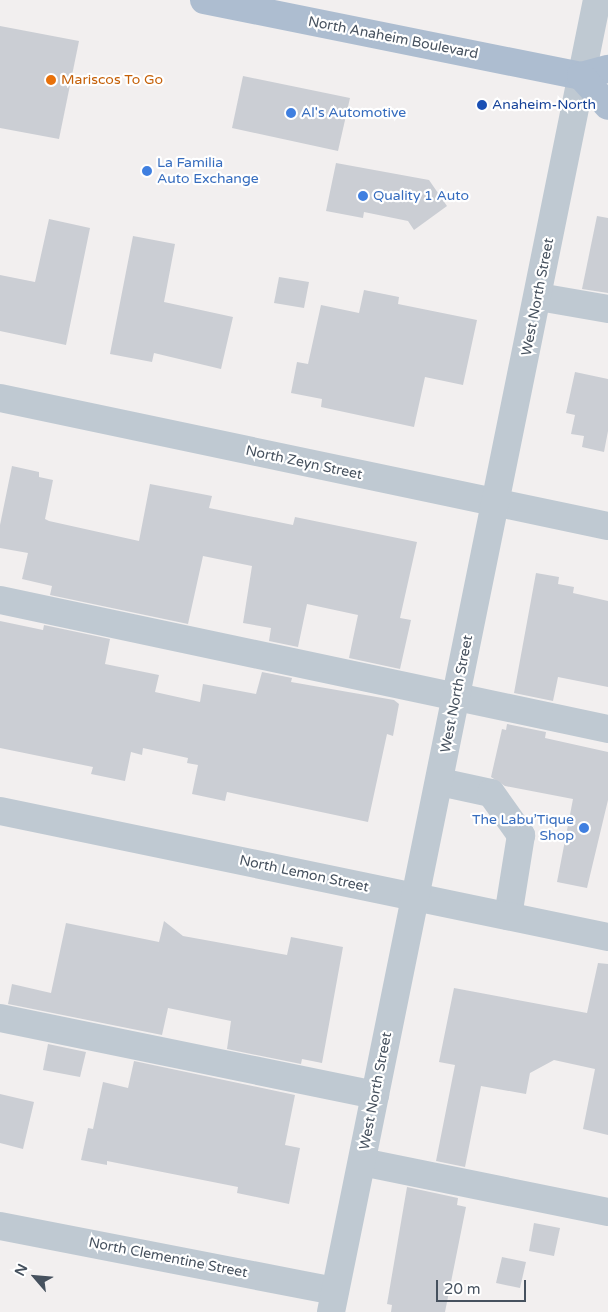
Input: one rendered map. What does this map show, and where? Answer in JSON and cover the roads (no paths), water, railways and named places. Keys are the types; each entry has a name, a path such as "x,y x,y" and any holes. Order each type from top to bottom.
{"main road":[{"name":"North Anaheim Boulevard","path":"204,0 581,76 608,68"},
{"path":"581,76 608,106"}],"street":[{"name":"West North Street","path":"333,1301 539,297 597,0"},
{"path":"539,297 608,308"},
{"name":"North Zeyn Street","path":"0,398 496,504 608,526"},
{"path":"0,600 608,729"},
{"path":"440,782 490,793 521,834 508,916"},
{"name":"North Lemon Street","path":"0,811 608,937"},
{"path":"0,1018 375,1095"},
{"path":"362,1162 608,1212"},
{"name":"North Clementine Street","path":"0,1226 333,1301"}],"place":[{"name":"Mariscos To Go","path":"51,80"},
{"name":"Anaheim-North","path":"482,105"},
{"name":"Al's Automotive","path":"291,113"},
{"name":"La Familia Auto Exchange","path":"147,171"},
{"name":"Quality 1 Auto","path":"363,196"},
{"name":"The Labu’Tique Shop","path":"584,828"}]}
